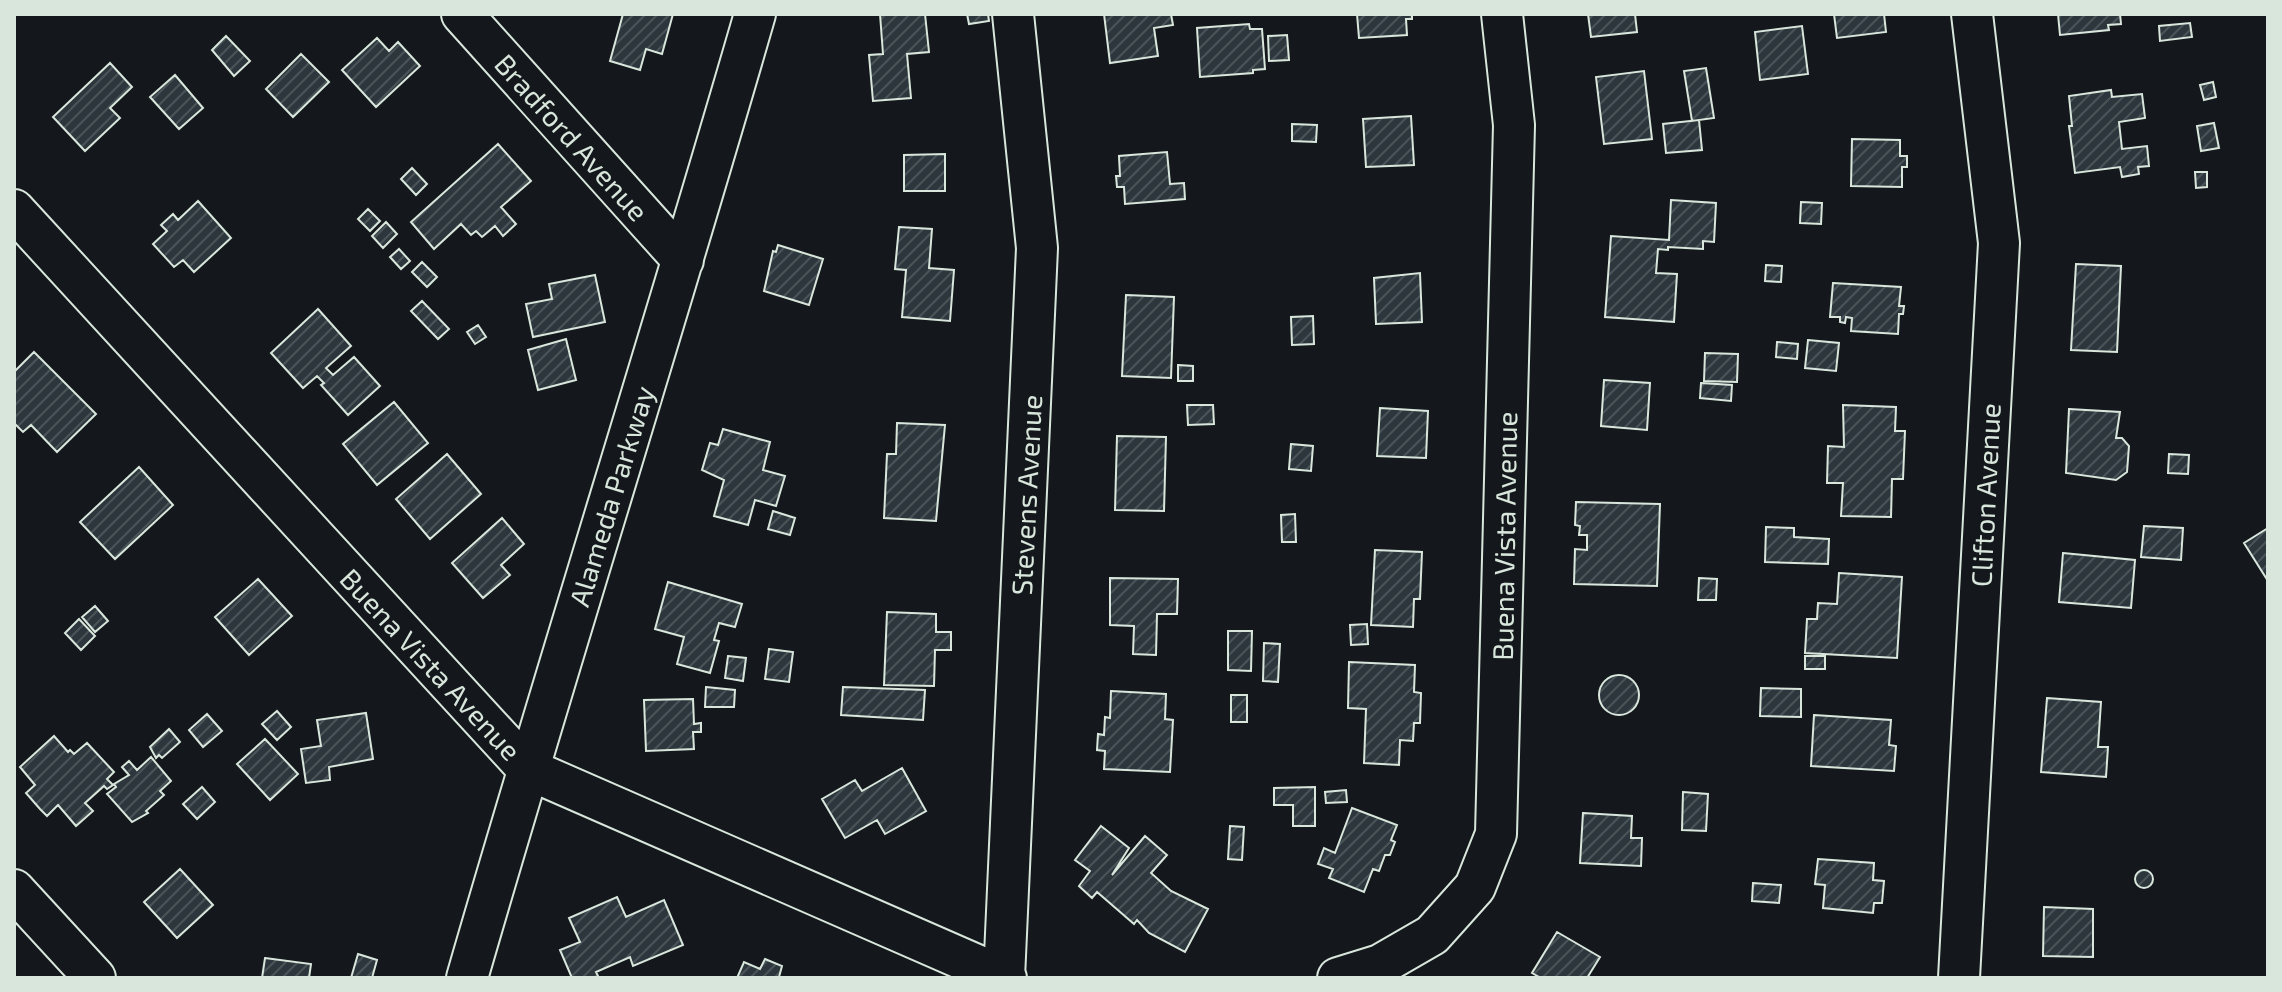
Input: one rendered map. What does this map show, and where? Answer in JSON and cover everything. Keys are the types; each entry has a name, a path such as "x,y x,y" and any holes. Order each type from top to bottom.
{"street":[{"name":"Bradford Avenue","path":"462,14 683,260"},
{"name":"Alameda Parkway","path":"467,978 755,14"},
{"name":"Stevens Avenue","path":"1005,978 1037,248 1013,14"},
{"name":"Buena Vista Avenue","path":"1338,978 1380,965 1432,935 1475,887 1496,834 1514,125 1502,14"},
{"name":"Clifton Avenue","path":"1959,978 1999,243 1972,14"},
{"name":"Buena Vista Avenue","path":"19,226 528,769 1005,978"},
{"path":"14,890 95,978"}],"building":[{"path":"623,14 673,14 662,54 646,49 640,70 610,61"},
{"path":"880,14 925,14 929,52 907,54 911,98 873,101 869,55 883,54"},
{"path":"967,14 988,14 989,21 969,24"},
{"path":"1104,14 1171,14 1173,25 1154,28 1158,56 1110,63"},
{"path":"1357,14 1412,14 1412,19 1406,19 1407,35 1359,38"},
{"path":"1588,14 1635,14 1637,32 1591,37"},
{"path":"1834,14 1884,14 1886,32 1837,38"},
{"path":"2058,14 2120,14 2121,24 2108,25 2109,30 2060,35"},
{"path":"2190,23 2192,37 2160,41 2159,26"},
{"path":"1249,24 1250,29 1262,29 1265,69 1253,70 1253,73 1200,77 1197,28"},
{"path":"1802,26 1808,74 1760,80 1755,32"},
{"path":"1287,35 1289,60 1269,61 1268,36"},
{"path":"226,36 250,61 234,76 212,50"},
{"path":"377,38 389,51 398,42 420,66 376,107 342,70"},
{"path":"301,54 329,82 293,117 266,89"},
{"path":"110,63 132,87 110,108 120,118 85,151 53,117"},
{"path":"1706,68 1714,118 1692,121 1684,71"},
{"path":"1644,71 1652,139 1604,144 1596,77"},
{"path":"175,75 203,108 179,129 150,97"},
{"path":"2213,82 2216,97 2204,100 2200,85"},
{"path":"2111,90 2112,97 2142,94 2145,118 2119,122 2122,149 2147,146 2149,166 2138,167 2139,174 2122,177 2120,167 2075,173 2069,96"},
{"path":"1411,116 1414,165 1366,167 1363,119"},
{"path":"1699,120 1702,150 1666,153 1663,124"},
{"path":"2214,123 2219,148 2201,151 2197,126"},
{"path":"1292,124 1317,125 1316,142 1292,141"},
{"path":"1852,139 1900,140 1900,156 1907,156 1907,167 1902,167 1902,187 1851,186"},
{"path":"498,144 531,181 501,207 516,224 503,236 495,226 482,237 476,231 471,235 461,224 434,249 411,222"},
{"path":"1167,152 1170,184 1184,183 1185,199 1125,204 1124,187 1117,187 1119,156"},
{"path":"945,154 945,191 904,191 904,155"},
{"path":"412,168 427,184 416,195 401,179"},
{"path":"2195,172 2207,172 2207,187 2196,188"},
{"path":"1671,200 1716,203 1714,242 1703,241 1703,249 1658,249 1656,273 1677,274 1674,322 1605,317 1611,236 1669,240"},
{"path":"198,201 231,238 194,272 183,260 174,267 153,244 167,231 161,225 173,214 178,220"},
{"path":"1801,202 1822,203 1821,224 1800,223"},
{"path":"368,209 380,221 370,231 358,219"},
{"path":"386,222 397,234 383,248 372,236"},
{"path":"899,227 932,229 929,268 954,270 950,321 902,317 906,270 895,269"},
{"path":"778,245 823,259 809,305 764,291 773,251 776,252"},
{"path":"399,249 410,261 401,269 390,257"},
{"path":"422,262 437,277 427,287 412,272"},
{"path":"2076,264 2121,266 2117,352 2071,350"},
{"path":"1766,265 1782,266 1781,282 1765,281"},
{"path":"1420,273 1422,322 1376,324 1374,278"},
{"path":"595,275 605,322 533,337 526,304 552,299 549,284"},
{"path":"1833,283 1901,287 1899,306 1904,306 1903,314 1899,314 1898,334 1851,331 1852,318 1846,317 1845,323 1840,322 1840,317 1830,317"},
{"path":"1126,295 1174,297 1171,378 1122,376"},
{"path":"422,301 449,329 438,339 411,311"},
{"path":"318,309 351,346 326,368 333,375 354,357 380,386 348,415 321,385 324,383 317,376 303,388 271,353"},
{"path":"1313,316 1314,344 1292,345 1291,317"},
{"path":"478,325 486,337 475,344 467,332"},
{"path":"566,339 576,380 538,390 528,350"},
{"path":"1808,340 1839,343 1836,371 1805,368"},
{"path":"1777,342 1798,344 1797,359 1776,357"},
{"path":"34,352 96,414 57,452 31,425 23,432 14,423 14,372"},
{"path":"1705,353 1738,354 1737,382 1704,381"},
{"path":"1178,365 1193,366 1193,381 1178,381"},
{"path":"1604,380 1650,383 1647,430 1601,426"},
{"path":"1701,383 1732,385 1731,401 1700,398"},
{"path":"394,402 428,443 377,485 343,444"},
{"path":"1187,405 1213,405 1214,424 1188,425"},
{"path":"1843,405 1896,407 1895,431 1905,431 1903,479 1892,479 1891,517 1841,516 1843,483 1827,483 1828,446 1844,447"},
{"path":"1380,408 1428,411 1426,458 1377,456"},
{"path":"2069,409 2120,412 2116,438 2122,438 2129,446 2127,472 2116,480 2066,473"},
{"path":"897,423 945,425 936,521 884,518 887,454 896,454"},
{"path":"723,429 770,442 763,470 785,476 776,506 755,500 748,525 714,516 724,480 702,470 710,443 718,445"},
{"path":"1117,436 1166,437 1164,511 1115,510"},
{"path":"1291,444 1313,446 1311,471 1289,469"},
{"path":"447,454 481,494 430,539 396,499"},
{"path":"2169,454 2189,455 2188,474 2168,473"},
{"path":"139,467 173,505 115,559 80,522"},
{"path":"1576,502 1660,504 1657,586 1574,584 1575,549 1587,550 1587,535 1579,535 1580,526 1575,525"},
{"path":"773,511 795,518 790,535 768,529"},
{"path":"1295,514 1296,542 1282,542 1281,515"},
{"path":"502,518 524,544 501,565 510,575 483,598 452,563"},
{"path":"2144,526 2183,528 2181,560 2141,557"},
{"path":"1766,527 1794,528 1794,537 1829,539 1828,564 1765,562"},
{"path":"2268,528 2268,581 2244,543"},
{"path":"1375,550 1422,552 1420,599 1414,599 1413,627 1371,625"},
{"path":"2063,553 2135,560 2131,608 2059,602"},
{"path":"1839,573 1902,577 1897,658 1805,653 1807,619 1817,619 1818,603 1837,604"},
{"path":"1110,578 1178,579 1177,614 1157,614 1156,655 1133,654 1134,626 1110,625"},
{"path":"1699,578 1717,579 1716,600 1698,600"},
{"path":"258,579 292,616 249,655 215,617"},
{"path":"668,582 742,604 735,627 719,623 714,640 719,641 710,673 677,664 684,637 655,629"},
{"path":"95,606 108,621 95,632 82,617"},
{"path":"887,612 936,614 936,632 951,632 951,650 935,650 934,686 884,685"},
{"path":"79,619 95,636 81,650 65,633"},
{"path":"1367,624 1368,644 1351,645 1350,625"},
{"path":"1228,631 1252,631 1251,671 1228,670"},
{"path":"1264,643 1280,644 1278,682 1263,681"},
{"path":"769,649 793,652 789,682 765,679"},
{"path":"728,656 746,658 743,681 725,678"},
{"path":"1805,656 1825,656 1825,669 1805,669"},
{"path":"1349,662 1415,665 1414,692 1421,693 1420,723 1414,723 1413,741 1400,740 1399,765 1364,763 1366,709 1348,708"},
{"path":"1619,675 1633,681 1639,695 1633,709 1619,715 1605,709 1599,695 1605,681"},
{"path":"706,687 735,690 734,707 705,707"},
{"path":"843,687 925,690 923,720 841,715"},
{"path":"1761,688 1801,689 1801,717 1760,716"},
{"path":"1111,691 1166,694 1165,719 1173,720 1170,772 1104,769 1105,751 1097,750 1098,734 1104,735 1105,717 1110,718"},
{"path":"1231,695 1247,695 1247,722 1231,722"},
{"path":"2047,698 2101,702 2098,747 2108,747 2106,777 2041,772"},
{"path":"693,699 694,724 701,723 701,732 693,732 694,749 646,751 644,700"},
{"path":"277,711 291,727 277,740 262,724"},
{"path":"366,713 373,759 329,767 330,780 306,783 301,749 321,746 317,720"},
{"path":"207,714 222,731 203,747 189,730"},
{"path":"1814,715 1891,720 1889,745 1896,746 1894,771 1811,766"},
{"path":"169,729 180,742 162,758 159,755 156,758 150,747"},
{"path":"54,736 68,752 70,750 74,754 87,743 114,772 107,779 113,785 107,789 104,786 85,803 93,811 76,826 58,805 47,816 26,793 35,785 20,767"},
{"path":"265,739 298,774 270,800 237,764"},
{"path":"151,757 171,781 160,791 164,795 146,811 148,813 132,822 107,794 116,787 114,784 129,775 122,767 129,761 137,770"},
{"path":"902,768 926,811 885,834 877,820 845,838 822,799 855,780 862,791"},
{"path":"202,787 215,802 197,819 183,804"},
{"path":"1315,787 1315,826 1293,826 1293,805 1274,805 1274,788"},
{"path":"1346,790 1347,802 1326,803 1325,792"},
{"path":"1683,792 1708,794 1706,831 1682,830"},
{"path":"1352,808 1397,825 1391,840 1395,842 1390,855 1385,855 1379,871 1373,869 1364,892 1329,878 1333,869 1318,864 1324,848 1335,853"},
{"path":"1583,813 1632,816 1631,838 1642,838 1641,866 1580,863"},
{"path":"1101,826 1129,848 1112,875 1145,836 1167,855 1151,873 1171,891 1208,909 1185,952 1149,933 1137,920 1134,924 1097,892 1092,898 1079,886 1090,871 1075,860"},
{"path":"1230,826 1244,827 1242,860 1228,859"},
{"path":"1818,859 1874,863 1873,880 1884,881 1882,903 1874,903 1873,913 1823,908 1825,885 1815,884"},
{"path":"180,869 213,905 177,938 144,902"},
{"path":"2144,870 2153,879 2144,888 2135,879"},
{"path":"1753,883 1781,885 1779,903 1752,901"},
{"path":"617,897 626,917 664,900 683,945 633,966 630,957 596,972 599,978 572,978 560,950 580,942 569,918"},
{"path":"2044,907 2093,909 2093,957 2043,956"},
{"path":"1557,932 1600,957 1587,978 1541,978 1532,973"},
{"path":"358,954 377,960 372,978 351,978"},
{"path":"265,958 311,964 309,978 262,978"},
{"path":"765,959 782,966 779,977 782,978 737,978 744,962 760,969"}]}
